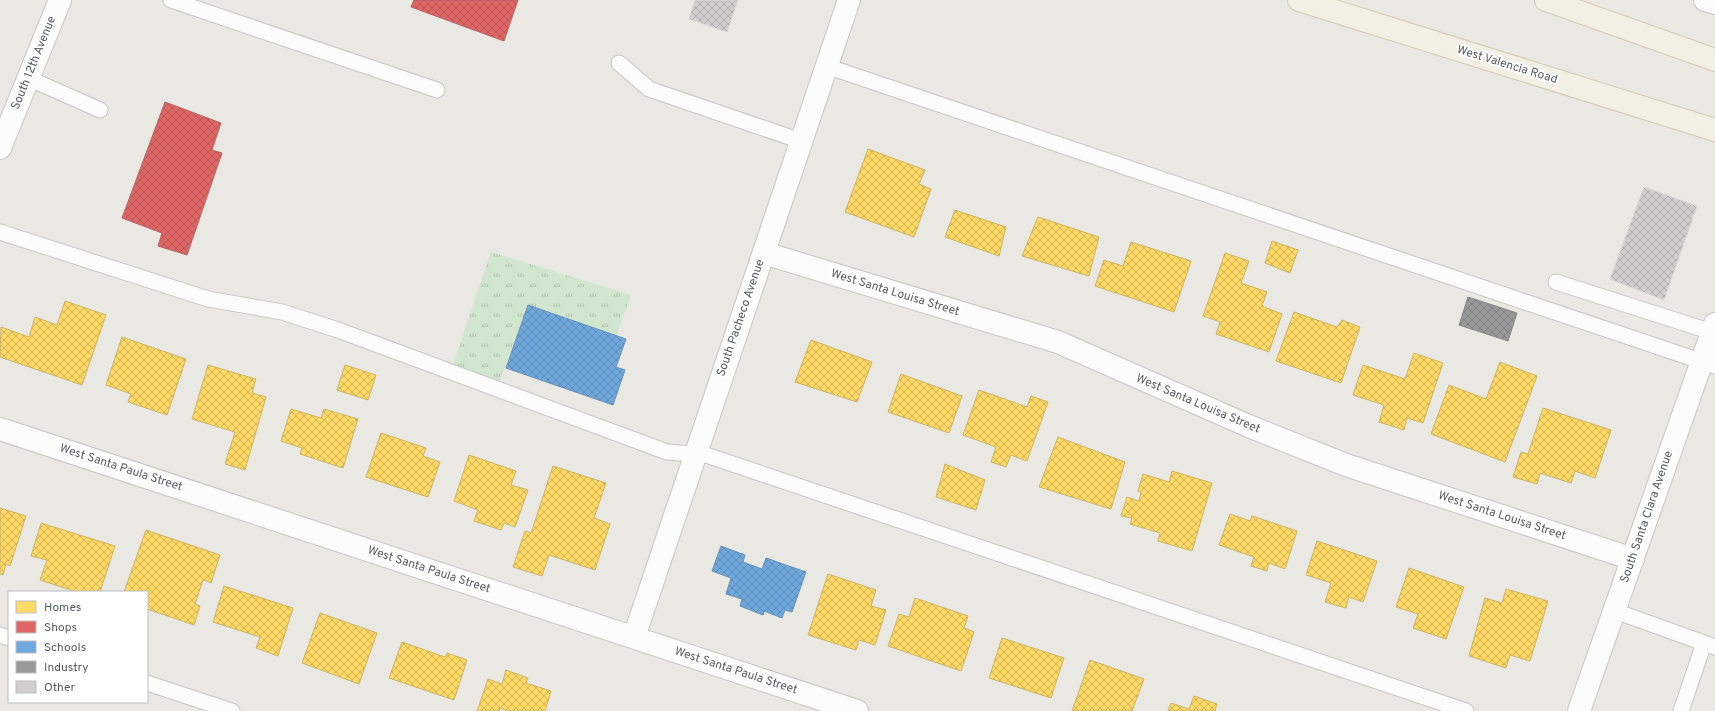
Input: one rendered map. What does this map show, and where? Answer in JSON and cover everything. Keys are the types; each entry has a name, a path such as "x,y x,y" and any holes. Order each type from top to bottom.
{"main road":[{"name":"West Valencia Road","path":"1299,0 1715,130"},
{"path":"1546,0 1715,60"}],"street":[{"name":"South 12th Avenue","path":"0,148 60,0"},
{"name":"South Pacheco Avenue","path":"634,637 849,0"},
{"path":"1705,0 1715,3"},
{"name":"West Santa Louisa Street","path":"764,253 1058,342 1251,427 1346,465 1632,559"},
{"name":"South Santa Clara Avenue","path":"1580,711 1632,559 1708,363 1713,328"},
{"name":"West Santa Paula Street","path":"0,429 857,711"}],"lane":[{"path":"171,0 437,90"},
{"path":"619,63 649,89 801,141"},
{"path":"826,66 1708,363"},
{"path":"28,78 100,110"},
{"path":"0,232 208,299 282,312 338,330 667,452 696,454 713,458 1466,711"},
{"path":"1556,282 1713,328"},
{"path":"1615,611 1710,645 1681,711"},
{"path":"148,683 232,711"}],"green space":[{"path":"491,252 631,295 616,336 528,305 500,381 453,365"}],"building: Homes":[{"path":"868,149 925,170 919,184 931,189 914,237 845,212"},
{"path":"955,210 1006,227 999,256 945,237"},
{"path":"1038,217 1099,237 1089,276 1022,256"},
{"path":"1272,241 1298,250 1290,273 1265,263"},
{"path":"1131,242 1191,261 1174,312 1095,286 1104,260 1123,266"},
{"path":"1225,253 1249,261 1241,283 1267,292 1262,306 1282,314 1269,352 1216,334 1220,322 1203,316"},
{"path":"65,301 106,315 82,385 0,357 1,327 29,337 35,317 57,325"},
{"path":"1294,312 1337,327 1342,320 1360,327 1341,383 1276,361"},
{"path":"122,337 186,359 167,415 128,402 131,394 106,385"},
{"path":"811,340 872,362 857,402 795,382"},
{"path":"1414,353 1443,363 1423,423 1407,418 1404,430 1379,422 1384,405 1353,395 1363,365 1405,379"},
{"path":"1500,362 1537,376 1505,462 1431,434 1449,385 1486,399"},
{"path":"208,365 256,379 252,393 266,397 245,470 225,464 235,432 192,419"},
{"path":"345,365 376,375 368,400 337,390"},
{"path":"901,374 962,396 949,433 888,412"},
{"path":"979,390 1027,407 1031,396 1048,402 1027,461 1011,455 1006,467 991,462 996,447 963,435"},
{"path":"1543,408 1611,430 1595,478 1575,471 1571,483 1540,473 1537,484 1513,477 1521,452 1528,454"},
{"path":"291,409 321,418 324,409 358,419 343,468 300,454 302,448 281,441"},
{"path":"381,433 426,448 423,456 440,462 428,497 366,477"},
{"path":"1058,437 1125,462 1111,509 1039,487"},
{"path":"469,455 516,471 511,485 528,490 515,527 504,523 501,530 474,521 478,510 454,501"},
{"path":"945,464 985,480 976,510 936,497"},
{"path":"553,466 606,483 594,518 610,524 595,570 549,555 542,576 513,567 525,531 531,533"},
{"path":"1172,471 1212,483 1192,551 1158,541 1160,533 1130,524 1132,518 1121,516 1127,497 1139,501 1141,492 1138,491 1143,474 1169,482"},
{"path":"0,508 26,516 10,566 6,564 3,575 0,574"},
{"path":"1230,514 1250,521 1252,516 1297,531 1285,569 1269,563 1267,571 1251,566 1254,557 1219,545"},
{"path":"41,523 115,546 100,591 74,591 40,580 47,560 31,556"},
{"path":"146,530 220,555 211,583 203,580 195,604 200,606 194,625 148,609 148,591 124,591"},
{"path":"1317,541 1377,561 1363,602 1349,597 1346,608 1325,602 1331,583 1306,575"},
{"path":"1409,568 1464,587 1446,639 1413,628 1418,614 1396,607"},
{"path":"828,574 876,590 871,606 886,610 875,645 859,640 856,650 808,635"},
{"path":"224,586 293,608 278,656 256,648 260,637 213,622"},
{"path":"1506,589 1548,601 1530,661 1510,655 1506,668 1469,656 1485,598 1502,603"},
{"path":"915,598 968,616 964,628 974,632 961,671 888,646 899,614 909,617"},
{"path":"320,613 377,633 359,684 302,663"},
{"path":"1002,638 1064,658 1051,698 989,678"},
{"path":"402,642 445,657 447,653 467,660 454,700 389,678"},
{"path":"1090,660 1144,679 1132,711 1072,711"},
{"path":"506,670 528,678 526,683 551,691 545,711 508,711 500,708 499,711 477,711 488,679 502,684"},
{"path":"1194,696 1217,704 1215,711 1168,711 1171,703 1189,709"}],"building: Shops":[{"path":"414,0 518,0 504,41 411,7"},
{"path":"165,102 221,123 212,150 222,153 187,255 158,246 162,233 122,218"}],"building: Schools":[{"path":"528,305 626,339 616,367 625,370 613,405 506,368"},
{"path":"721,546 745,555 743,562 762,569 766,558 806,572 792,612 785,610 782,618 764,611 763,615 740,606 742,599 726,594 731,578 712,571"}],"building: Industry":[{"path":"1468,297 1517,313 1508,341 1459,325"}],"building: Other":[{"path":"695,0 738,0 727,32 689,19"},
{"path":"1644,187 1697,206 1664,300 1610,279"}]}
